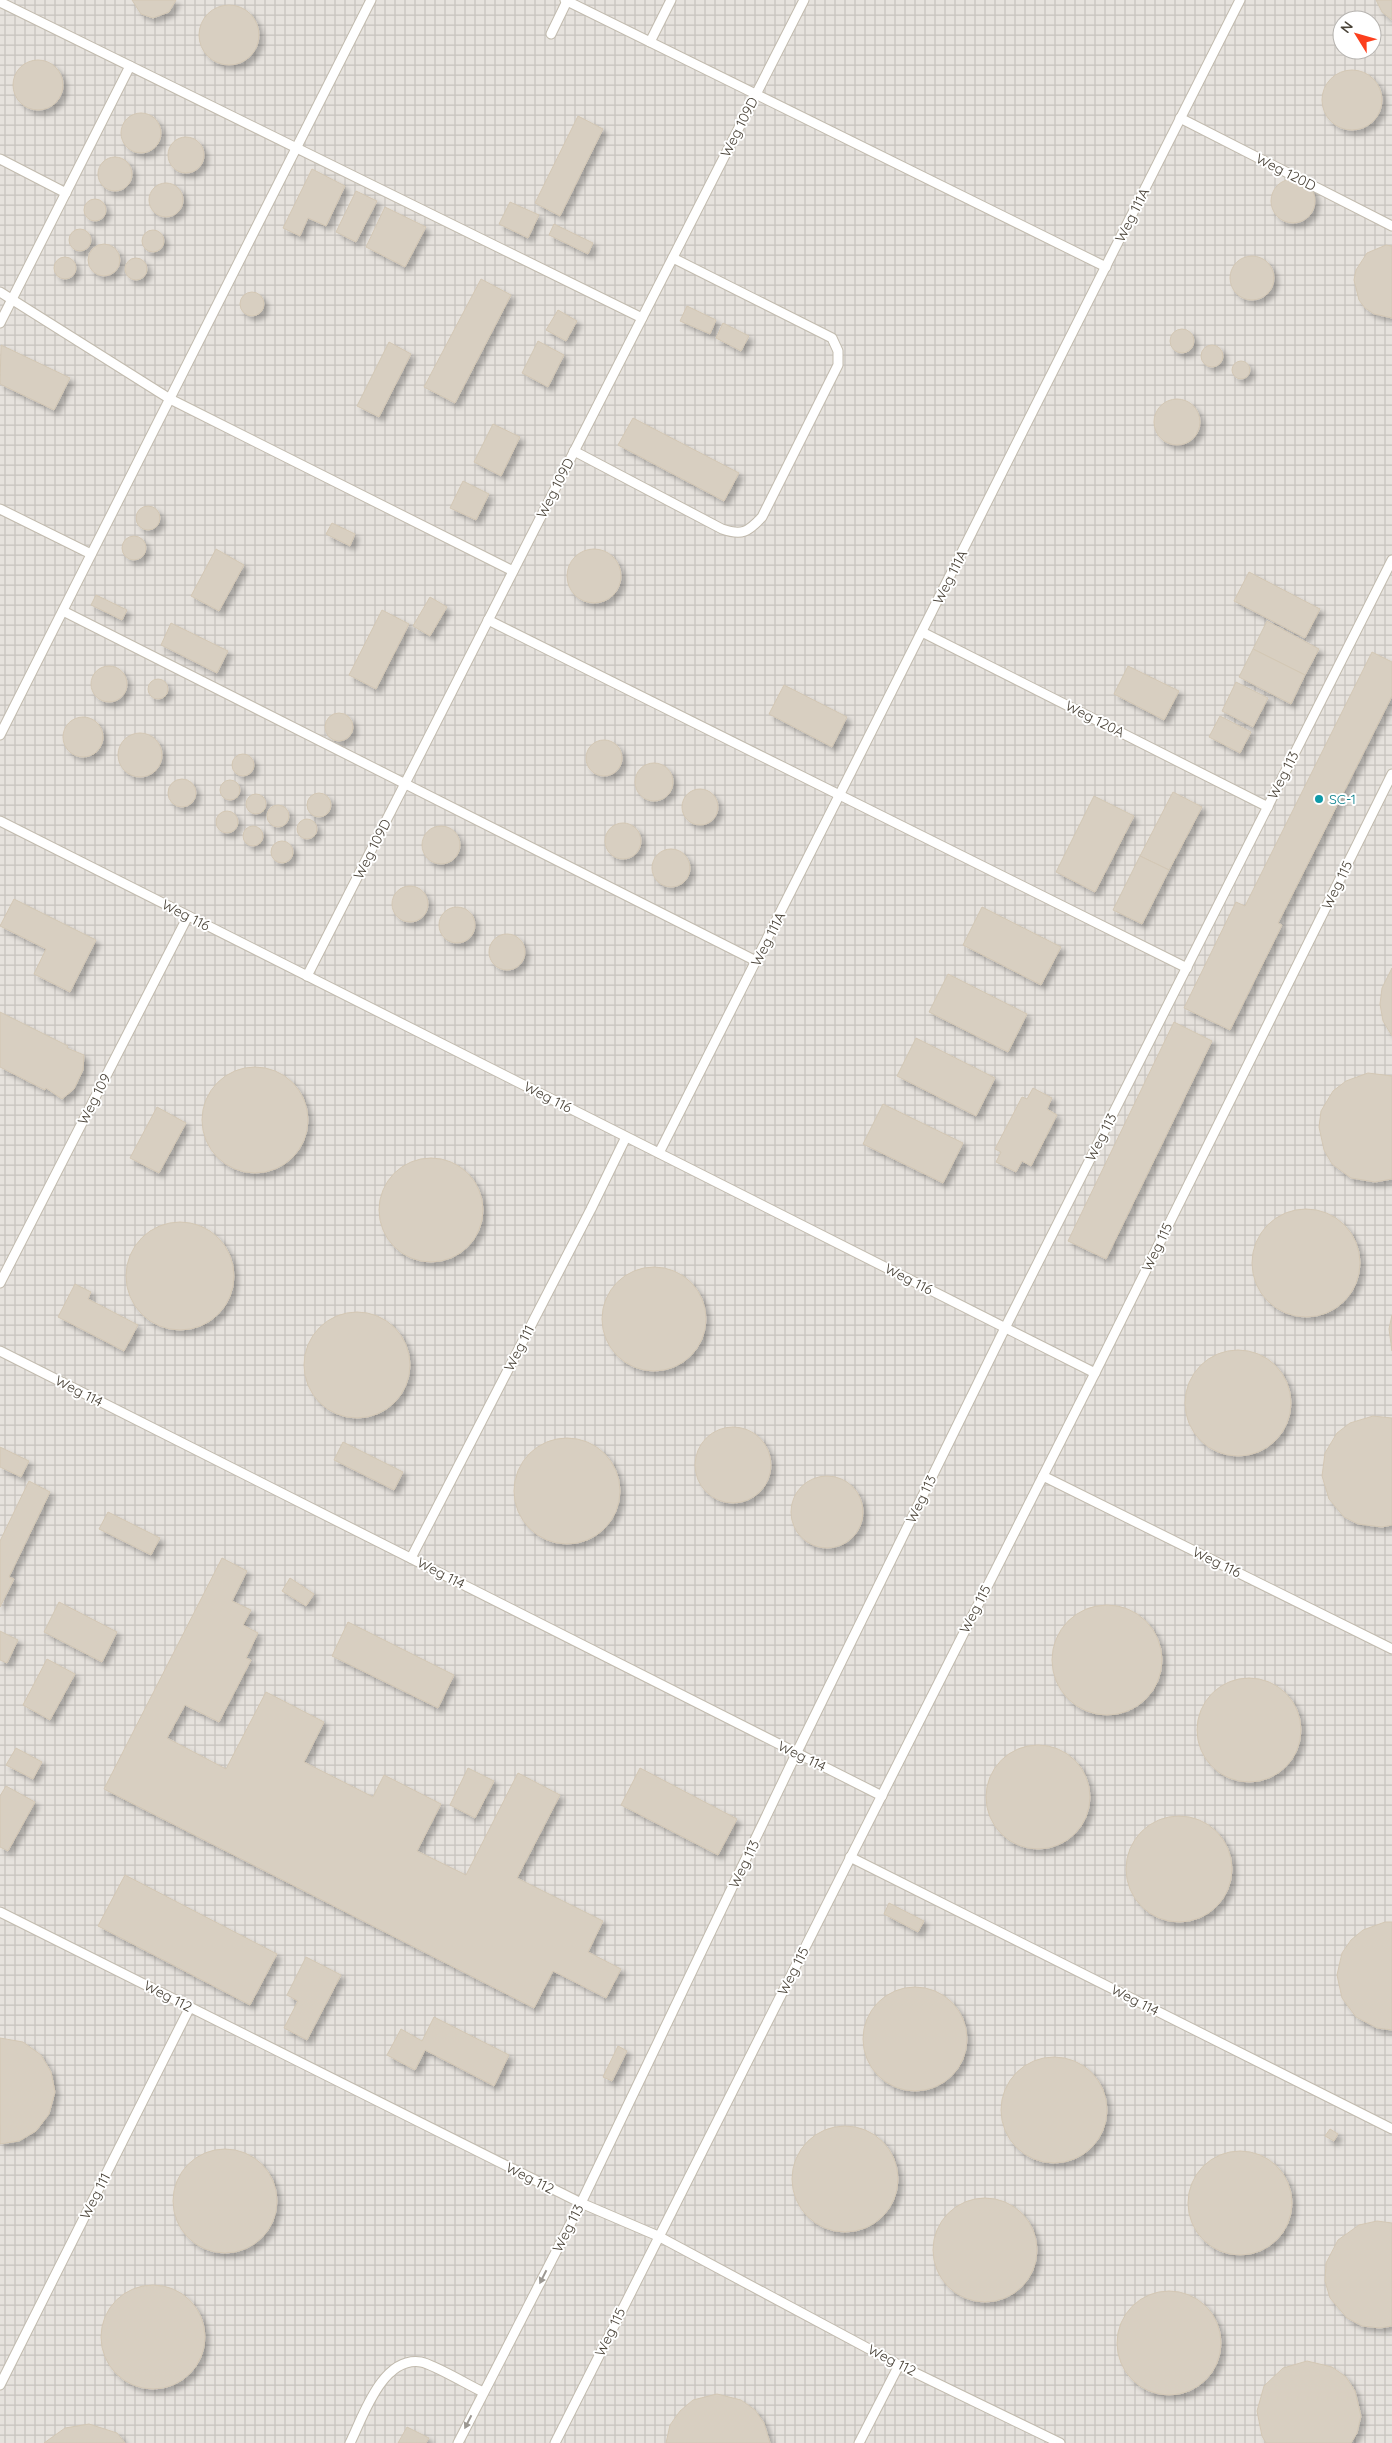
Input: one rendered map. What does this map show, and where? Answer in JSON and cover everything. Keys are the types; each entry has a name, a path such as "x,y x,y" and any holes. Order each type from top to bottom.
{"lane":[{"path":"0,735 371,0"},
{"path":"650,42 671,0"},
{"name":"Weg 109D","path":"307,976 804,0"},
{"name":"Weg 111A","path":"659,1153 1240,0"},
{"path":"551,34 566,1 1106,267"},
{"path":"0,2 642,318"},
{"path":"0,323 130,66"},
{"name":"Weg 120D","path":"1180,118 1392,226"},
{"path":"0,159 66,193"},
{"path":"574,451 722,529 736,534 751,529 762,516 838,365 838,351 832,338 672,258"},
{"path":"0,292 170,399 513,571"},
{"path":"0,509 91,554"},
{"name":"Weg 113","path":"458,2443 581,2203 796,1754 1005,1328 1392,560"},
{"path":"63,610 756,961"},
{"path":"488,620 1187,968"},
{"name":"Weg 120A","path":"922,632 1268,807"},
{"name":"Weg 115","path":"555,2443 1095,1373 1392,774"},
{"name":"Weg 116","path":"0,821 1095,1373"},
{"name":"Weg 109","path":"0,1283 188,916"},
{"name":"Weg 111","path":"411,1558 591,1209 626,1137"},
{"name":"Weg 114","path":"0,1351 882,1796"},
{"name":"Weg 116","path":"1042,1476 1392,1649"},
{"name":"Weg 114","path":"850,1857 1392,2128"},
{"name":"Weg 112","path":"0,1912 581,2203 658,2236 899,2365 1060,2443"},
{"name":"Weg 111","path":"0,2385 190,2007"},
{"path":"350,2443 378,2384 391,2371 405,2365 421,2362 483,2392"},
{"path":"859,2443 899,2365"}],"shaded area":[{"path":"0,0 1392,0 1392,2443 0,2443"}],"building":[{"path":"132,0 176,0 169,12 153,18 141,14"},
{"path":"1376,0 1392,0 1392,20 1382,12"},
{"path":"229,5 246,10 254,18 259,35 254,52 246,60 229,65 212,60 204,52 199,35 204,18 212,10"},
{"path":"38,60 47,62 58,71 63,85 61,94 52,105 38,110 29,108 18,99 13,85 15,76 24,65"},
{"path":"1346,70 1358,70 1369,75 1377,83 1382,94 1380,112 1369,125 1358,130 1346,130 1335,125 1327,117 1322,106 1322,94 1327,83 1335,75"},
{"path":"141,113 155,119 161,133 155,147 141,153 127,147 121,133 127,119"},
{"path":"578,116 603,129 560,216 535,203"},
{"path":"186,137 193,138 199,142 203,148 203,162 199,168 193,172 186,173 179,172 173,168 169,162 168,155 169,148 173,142 179,138"},
{"path":"115,157 122,158 127,162 131,167 131,181 127,186 122,190 115,191 108,190 103,186 99,181 98,174 99,167 103,162 108,158"},
{"path":"312,169 345,186 326,226 308,218 300,236 283,228"},
{"path":"1289,179 1297,179 1309,185 1315,201 1309,217 1297,223 1289,223 1277,217 1271,205 1271,197 1277,185"},
{"path":"166,183 178,188 183,200 178,212 166,217 154,212 149,200 154,188"},
{"path":"356,191 377,201 356,242 336,232"},
{"path":"91,199 99,199 106,206 106,214 99,221 91,221 84,214 84,206"},
{"path":"510,202 539,215 528,238 499,224"},
{"path":"385,207 426,227 405,267 366,247"},
{"path":"554,224 593,243 588,254 549,235"},
{"path":"76,229 84,229 91,236 91,244 84,251 76,251 69,244 69,236"},
{"path":"149,230 157,230 164,237 164,245 157,252 149,252 142,245 142,237"},
{"path":"104,244 116,248 120,260 116,272 104,276 92,272 88,260 92,248"},
{"path":"1386,245 1392,246 1392,318 1374,314 1365,308 1359,300 1354,280 1356,270 1367,253"},
{"path":"1256,256 1268,262 1273,269 1273,287 1268,294 1261,299 1248,300 1240,297 1233,290 1230,274 1233,266 1240,259"},
{"path":"61,257 69,257 76,264 76,272 69,279 61,279 54,272 54,264"},
{"path":"132,258 140,258 147,265 147,273 140,280 132,280 125,273 125,265"},
{"path":"481,279 511,295 455,403 424,387"},
{"path":"252,292 257,293 263,299 263,309 257,315 252,316 247,315 241,309 240,304 241,299 247,293"},
{"path":"687,306 716,320 710,334 680,321"},
{"path":"558,310 577,321 566,341 546,330"},
{"path":"723,323 749,336 741,351 716,338"},
{"path":"1182,329 1191,332 1194,341 1191,350 1182,353 1173,350 1170,341 1173,332"},
{"path":"538,341 564,355 548,387 522,373"},
{"path":"389,342 411,354 379,417 357,406"},
{"path":"1,345 70,378 54,410 0,384"},
{"path":"1212,345 1220,348 1223,356 1220,364 1212,367 1204,364 1201,356 1204,348"},
{"path":"1241,361 1247,364 1250,370 1247,376 1241,379 1235,376 1232,370 1235,364"},
{"path":"1173,399 1181,399 1190,403 1196,409 1200,422 1196,435 1190,441 1181,445 1173,445 1164,441 1158,435 1154,426 1154,418 1158,409 1164,403"},
{"path":"633,418 739,473 724,501 618,445"},
{"path":"493,424 520,437 501,476 474,462"},
{"path":"463,481 489,494 476,520 450,508"},
{"path":"148,506 157,509 160,518 157,527 148,530 139,527 136,518 139,509"},
{"path":"332,523 355,534 350,546 326,534"},
{"path":"134,536 143,539 146,548 143,557 134,560 125,557 122,548 125,539"},
{"path":"216,549 244,565 219,611 191,596"},
{"path":"594,549 613,557 621,576 613,595 594,603 575,595 567,576 575,557"},
{"path":"1249,572 1320,609 1305,638 1234,601"},
{"path":"96,595 127,610 122,620 91,605"},
{"path":"430,597 447,607 430,636 413,626"},
{"path":"382,610 409,624 376,689 349,675"},
{"path":"1267,621 1319,649 1305,675 1253,649"},
{"path":"171,623 228,651 217,673 161,645"},
{"path":"1253,649 1305,675 1291,704 1239,677"},
{"name":"SC-1","path":"1372,652 1392,662 1392,696 1278,923 1282,925 1230,1030 1184,1008 1236,902 1245,906"},
{"path":"109,666 122,671 127,684 122,697 109,702 96,697 91,684 96,671"},
{"path":"1128,666 1179,691 1164,720 1114,694"},
{"path":"158,679 165,682 168,689 165,696 158,699 151,696 148,689 151,682"},
{"path":"1236,682 1268,698 1253,727 1222,711"},
{"path":"784,685 847,717 832,747 769,714"},
{"path":"339,713 349,717 353,727 349,737 339,741 329,737 325,727 329,717"},
{"path":"1220,716 1251,732 1240,753 1209,737"},
{"path":"83,717 97,723 103,737 97,751 83,757 69,751 63,737 69,723"},
{"path":"140,733 152,737 158,743 162,755 158,767 152,773 140,777 128,773 122,767 118,755 122,743 128,737"},
{"path":"604,740 611,741 617,745 621,751 621,765 617,771 611,775 604,776 597,775 591,771 587,765 586,758 587,751 591,745 597,741"},
{"path":"243,754 251,757 254,765 251,773 243,776 235,773 232,765 235,757"},
{"path":"654,763 668,768 673,782 668,796 654,801 640,796 635,782 640,768"},
{"path":"182,779 192,783 196,793 192,803 182,807 172,803 168,793 172,783"},
{"path":"230,780 237,783 240,790 237,797 230,800 223,797 220,790 223,783"},
{"path":"700,789 712,795 718,807 712,819 700,825 688,819 682,807 688,795"},
{"path":"1173,792 1202,807 1169,870 1140,856"},
{"path":"319,793 327,797 331,805 327,813 319,817 311,813 307,805 311,797"},
{"path":"256,794 263,797 266,804 263,811 256,814 249,811 246,804 249,797"},
{"path":"1094,796 1134,816 1095,892 1056,872"},
{"path":"278,805 286,808 289,816 286,824 278,827 270,824 267,816 270,808"},
{"path":"227,811 235,814 238,822 235,830 227,833 219,830 216,822 219,814"},
{"path":"307,819 314,822 317,829 314,836 307,839 300,836 297,829 300,822"},
{"path":"623,823 630,824 636,828 640,834 640,848 636,854 630,858 623,859 616,858 610,854 606,848 605,841 606,834 610,828 616,824"},
{"path":"253,826 260,829 263,836 260,843 253,846 246,843 243,836 246,829"},
{"path":"441,826 454,832 460,845 454,858 441,864 428,858 422,845 428,832"},
{"path":"282,841 290,844 293,852 290,860 282,863 274,860 271,852 274,844"},
{"path":"671,849 684,855 690,868 684,881 671,887 658,881 652,868 658,855"},
{"path":"1140,856 1169,870 1142,924 1113,910"},
{"path":"410,886 417,887 423,891 427,897 427,911 423,917 417,921 410,922 403,921 397,917 393,911 392,904 393,897 397,891 403,887"},
{"path":"14,899 96,940 70,992 34,974 46,949 0,926"},
{"path":"457,907 464,908 470,912 474,918 474,932 470,938 464,942 457,943 450,942 444,938 440,932 439,925 440,918 444,912 450,908"},
{"path":"982,907 1061,947 1041,985 963,945"},
{"path":"507,934 514,935 520,939 524,945 524,959 520,965 514,969 507,970 500,969 494,965 490,959 489,952 490,945 494,939 500,935"},
{"path":"1392,968 1392,1036 1383,1021 1380,1004 1382,988"},
{"path":"948,974 1027,1014 1008,1052 929,1012"},
{"path":"0,1012 68,1046 67,1048 84,1055 83,1070 74,1089 62,1099 46,1088 45,1090 0,1067"},
{"path":"1174,1022 1212,1041 1106,1259 1068,1241"},
{"path":"916,1038 995,1078 976,1116 897,1076"},
{"path":"255,1067 275,1071 292,1083 304,1100 308,1120 304,1140 292,1157 275,1169 255,1173 235,1169 218,1157 206,1140 202,1120 206,1100 218,1083 235,1071"},
{"path":"1368,1073 1392,1076 1392,1179 1375,1182 1351,1178 1332,1164 1324,1150 1319,1127 1321,1111 1333,1091 1346,1081"},
{"path":"1033,1088 1052,1098 1047,1109 1057,1115 1031,1166 1022,1161 1016,1172 996,1162 1001,1152 995,1149 1022,1097 1027,1099"},
{"path":"883,1104 963,1143 943,1183 863,1144"},
{"path":"157,1107 186,1123 159,1173 130,1158"},
{"path":"431,1158 451,1162 460,1166 468,1173 475,1181 479,1190 483,1210 479,1230 475,1239 468,1247 460,1254 451,1258 431,1262 411,1258 402,1254 394,1247 387,1239 383,1230 379,1210 383,1190 387,1181 394,1173 402,1166 411,1162"},
{"path":"1306,1209 1316,1210 1336,1218 1344,1225 1351,1233 1359,1253 1359,1273 1351,1293 1344,1301 1336,1308 1316,1316 1306,1317 1296,1316 1276,1308 1268,1301 1261,1293 1253,1273 1252,1263 1253,1253 1261,1233 1268,1225 1276,1218 1296,1210"},
{"path":"180,1222 201,1226 218,1238 230,1255 234,1276 230,1297 218,1314 201,1326 180,1330 159,1326 142,1314 130,1297 126,1276 130,1255 142,1238 159,1226"},
{"path":"654,1267 674,1271 691,1282 702,1299 706,1319 702,1339 691,1356 674,1367 654,1371 634,1367 617,1356 606,1339 602,1319 606,1299 617,1282 634,1271"},
{"path":"75,1284 91,1292 88,1299 138,1325 124,1351 58,1317"},
{"path":"357,1312 377,1316 395,1327 406,1345 410,1365 406,1385 395,1403 377,1414 357,1418 337,1414 319,1403 308,1385 304,1365 308,1345 319,1327 337,1316"},
{"path":"1392,1315 1392,1351 1389,1329"},
{"path":"1238,1350 1258,1354 1275,1366 1287,1383 1291,1403 1287,1423 1275,1440 1258,1452 1238,1456 1218,1452 1201,1440 1189,1423 1185,1403 1189,1383 1201,1366 1218,1354"},
{"path":"1373,1416 1392,1418 1392,1525 1382,1527 1358,1524 1344,1517 1329,1499 1322,1476 1325,1453 1337,1433 1350,1423"},
{"path":"733,1427 747,1430 760,1438 768,1451 771,1465 768,1479 760,1492 747,1500 733,1503 719,1500 706,1492 698,1479 695,1465 698,1451 706,1438 719,1430"},
{"path":"567,1438 587,1442 604,1454 616,1471 620,1491 616,1511 604,1528 587,1540 567,1544 547,1540 530,1528 518,1511 514,1491 518,1471 530,1454 547,1442"},
{"path":"343,1442 403,1472 394,1490 334,1460"},
{"path":"0,1447 29,1461 21,1477 0,1467"},
{"path":"827,1476 847,1482 857,1492 863,1512 857,1532 847,1542 827,1548 807,1542 797,1532 791,1512 797,1492 807,1482"},
{"path":"29,1481 50,1492 9,1577 14,1579 0,1607 0,1541"},
{"path":"108,1512 160,1538 151,1555 99,1529"},
{"path":"222,1558 247,1571 232,1601 251,1610 243,1625 258,1633 246,1658 251,1660 219,1722 185,1705 167,1738 226,1769 266,1692 324,1722 304,1762 373,1797 384,1775 441,1804 417,1851 466,1875 518,1773 560,1795 517,1878 603,1921 588,1952 621,1969 606,1998 553,1971 534,2008 104,1789"},
{"path":"290,1578 314,1594 306,1606 282,1591"},
{"path":"59,1602 117,1632 102,1662 44,1632"},
{"path":"1107,1605 1128,1609 1146,1621 1158,1639 1162,1660 1158,1681 1146,1699 1128,1711 1107,1715 1086,1711 1068,1699 1056,1681 1052,1660 1056,1639 1068,1621 1086,1609"},
{"path":"348,1622 454,1675 438,1708 332,1656"},
{"path":"0,1631 18,1640 7,1663 0,1660"},
{"path":"47,1659 75,1674 50,1720 23,1705"},
{"path":"1249,1678 1269,1682 1278,1687 1292,1701 1297,1710 1301,1730 1297,1750 1292,1759 1278,1773 1269,1778 1249,1782 1229,1778 1220,1773 1206,1759 1201,1750 1197,1730 1201,1710 1206,1701 1220,1687 1229,1682"},
{"path":"1038,1745 1058,1749 1075,1760 1086,1777 1090,1797 1086,1817 1075,1834 1058,1845 1038,1849 1018,1845 1001,1834 990,1817 986,1797 990,1777 1001,1760 1018,1749"},
{"path":"16,1748 42,1762 33,1779 6,1765"},
{"path":"468,1768 494,1781 475,1818 450,1805"},
{"path":"640,1768 737,1819 718,1855 621,1805"},
{"path":"6,1786 35,1802 8,1851 0,1847 0,1796"},
{"path":"1179,1816 1199,1820 1216,1832 1228,1849 1232,1869 1228,1889 1216,1906 1199,1918 1179,1922 1159,1918 1142,1906 1130,1889 1126,1869 1130,1849 1142,1832 1159,1820"},
{"path":"125,1875 277,1954 250,2005 98,1926"},
{"path":"889,1903 924,1921 918,1932 884,1914"},
{"path":"1385,1922 1392,1922 1392,2030 1377,2028 1356,2017 1342,1998 1337,1975 1342,1953 1351,1940 1363,1930"},
{"path":"306,1957 341,1975 307,2040 284,2028 298,2001 287,1995"},
{"path":"915,1987 935,1991 952,2002 963,2019 967,2039 963,2059 952,2076 935,2087 915,2091 895,2087 878,2076 867,2059 863,2039 867,2019 878,2002 895,1991"},
{"path":"434,2017 509,2055 494,2086 425,2050 415,2070 387,2055 401,2029 422,2041"},
{"path":"0,2038 23,2042 41,2055 51,2072 55,2092 49,2114 36,2131 19,2141 0,2144"},
{"path":"618,2046 627,2051 612,2081 603,2077"},
{"path":"1054,2057 1074,2061 1091,2073 1103,2090 1107,2110 1103,2130 1091,2147 1074,2159 1054,2163 1034,2159 1017,2147 1005,2130 1001,2110 1005,2090 1017,2073 1034,2061"},
{"path":"845,2126 865,2130 882,2142 894,2159 898,2179 894,2199 882,2216 865,2228 845,2232 825,2228 808,2216 796,2199 792,2179 796,2159 808,2142 825,2130"},
{"path":"1330,2129 1338,2134 1334,2141 1325,2136"},
{"path":"225,2149 245,2153 262,2164 273,2181 277,2201 273,2221 262,2238 245,2249 225,2253 205,2249 188,2238 177,2221 173,2201 177,2181 188,2164 205,2153"},
{"path":"1240,2151 1260,2155 1277,2166 1288,2183 1292,2203 1288,2223 1277,2240 1260,2251 1240,2255 1220,2251 1203,2240 1192,2223 1188,2203 1192,2183 1203,2166 1220,2155"},
{"path":"985,2198 1005,2202 1022,2213 1033,2230 1037,2250 1033,2270 1022,2287 1005,2298 985,2302 965,2298 948,2287 937,2270 933,2250 937,2230 948,2213 965,2202"},
{"path":"1377,2221 1392,2223 1392,2326 1380,2328 1362,2326 1347,2318 1330,2298 1325,2281 1326,2263 1338,2240 1359,2225"},
{"path":"153,2285 173,2289 190,2300 201,2317 205,2337 201,2357 190,2374 173,2385 153,2389 133,2385 116,2374 105,2357 101,2337 105,2317 116,2300 133,2289"},
{"path":"1169,2291 1189,2295 1206,2306 1217,2323 1221,2343 1217,2363 1206,2380 1189,2391 1169,2395 1149,2391 1132,2380 1121,2363 1117,2343 1121,2323 1132,2306 1149,2295"},
{"path":"1307,2361 1332,2367 1346,2377 1355,2391 1361,2416 1357,2433 1351,2443 1266,2443 1262,2436 1257,2411 1264,2386 1283,2368"},
{"path":"717,2394 741,2400 755,2410 764,2423 770,2443 666,2443 670,2425 680,2411 693,2400"},
{"path":"89,2424 117,2433 125,2443 44,2443 65,2428"},
{"path":"407,2427 429,2438 426,2443 398,2443"}],"place":[{"name":"SC-1","path":"1319,799"}]}
